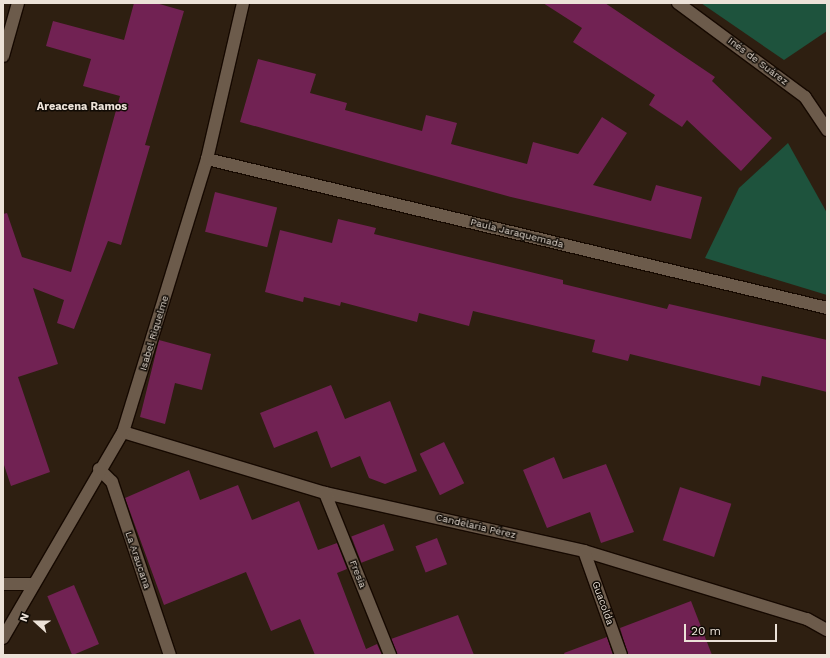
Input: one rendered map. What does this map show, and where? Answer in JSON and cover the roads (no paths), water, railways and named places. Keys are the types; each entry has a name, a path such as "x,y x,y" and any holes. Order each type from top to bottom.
{"street":[{"path":"3,56 18,3"},
{"name":"Isabel Riquelme","path":"3,638 31,584 99,469 123,432 207,159 243,3"},
{"name":"Inés de Suárez","path":"678,3 804,97 827,130"},
{"name":"Paula Jaraquemada","path":"207,159 827,308"},
{"name":"Candelaria Pérez","path":"123,432 326,493 584,551 807,619 827,630"},
{"name":"La Araucana","path":"99,469 112,482 170,655"},
{"name":"Fresia","path":"326,493 390,655"},
{"name":"Guacolda","path":"584,551 621,655"},
{"path":"3,584 31,584"}],"district":[{"name":"Areacena Ramos","path":"82,107"}]}
